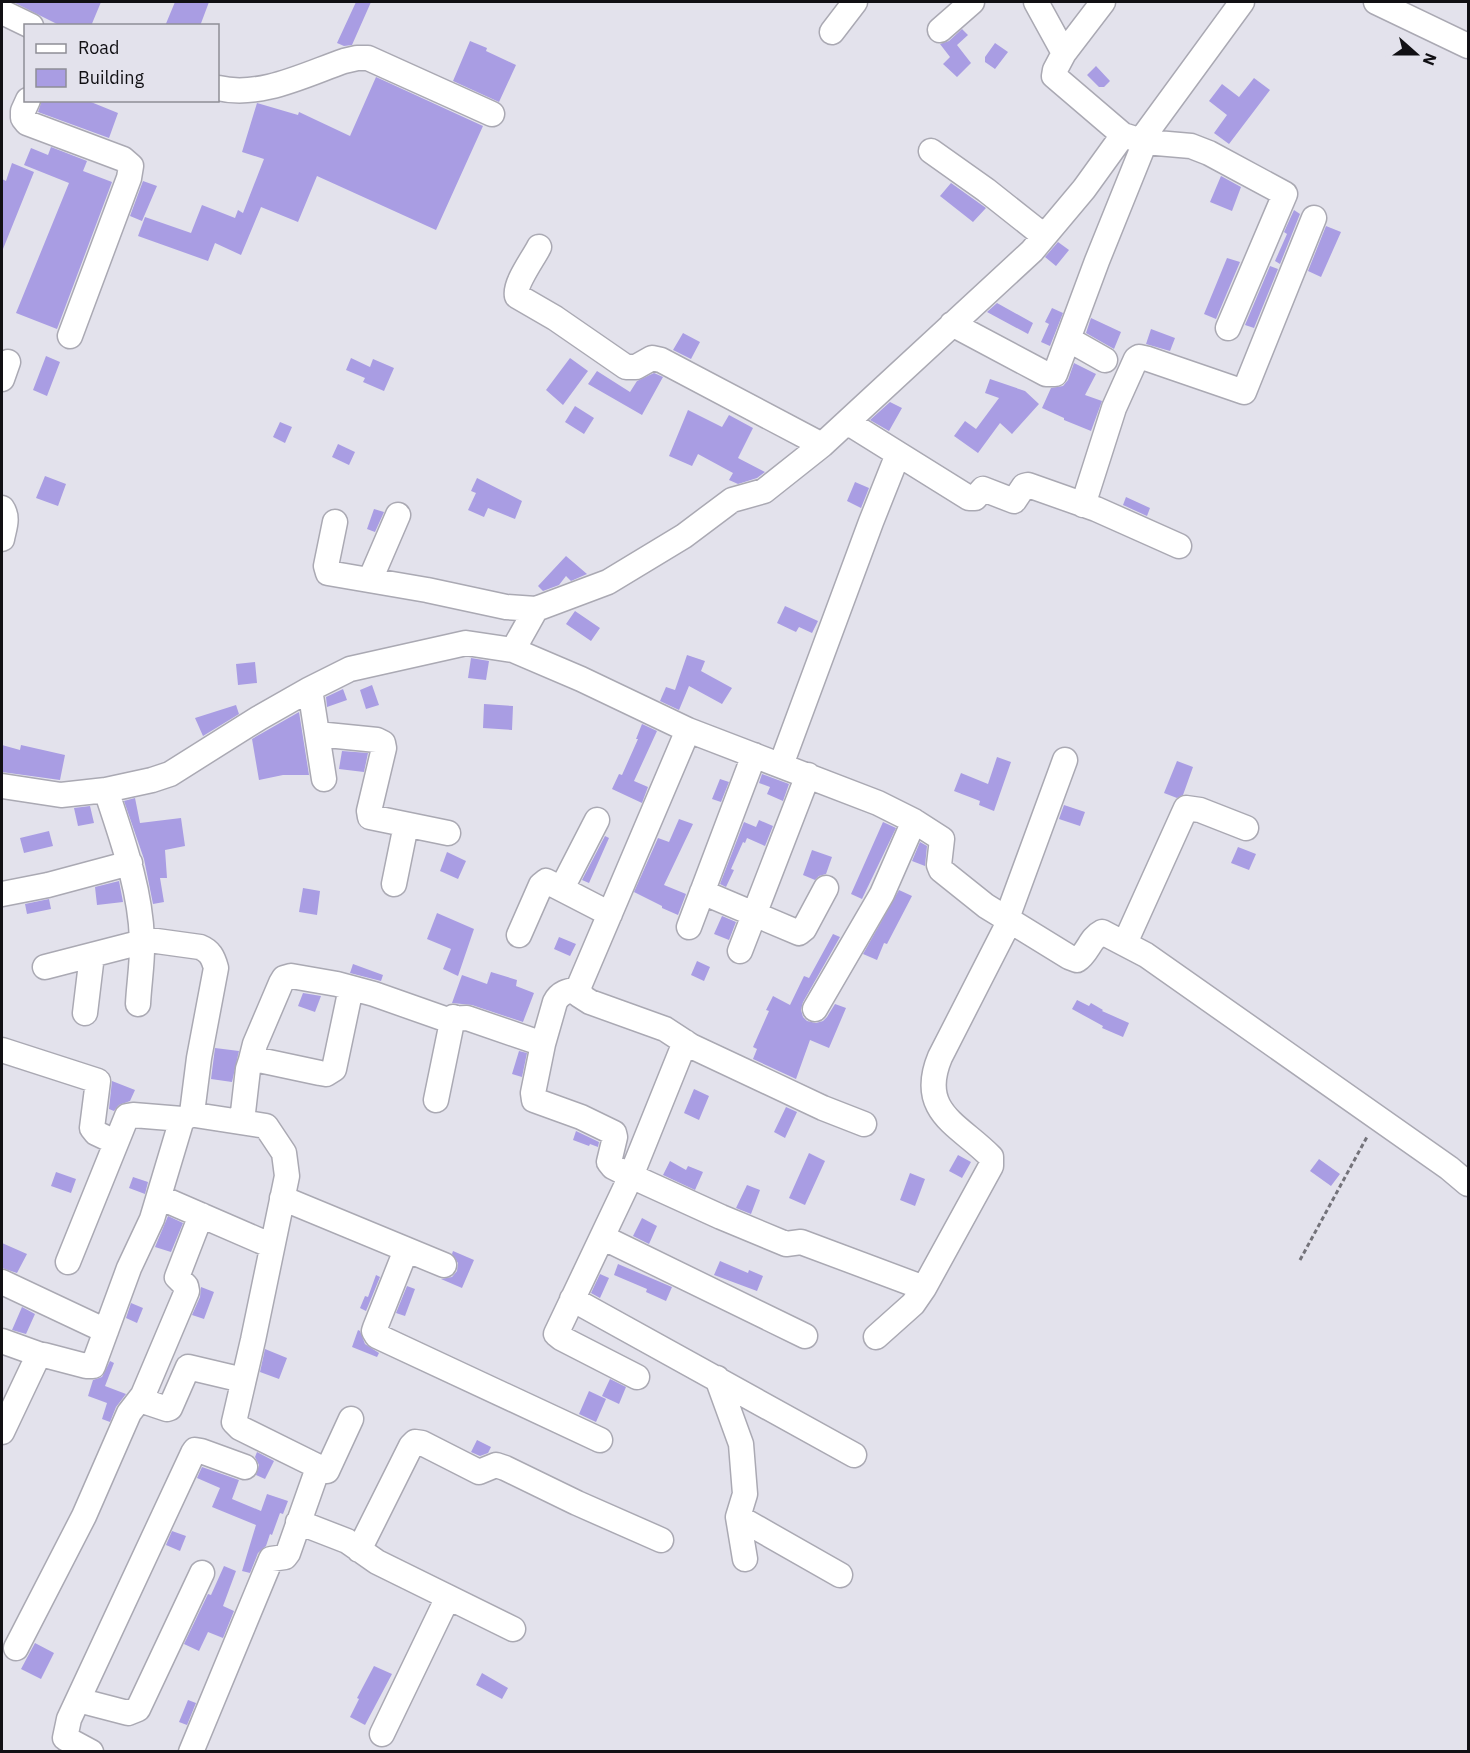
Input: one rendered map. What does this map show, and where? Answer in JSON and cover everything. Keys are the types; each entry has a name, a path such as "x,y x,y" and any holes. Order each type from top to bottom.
{"street":[{"path":"832,32 855,2"},
{"path":"940,30 972,2"},
{"path":"1036,2 1064,53"},
{"path":"1103,2 1064,53 1054,76 1136,139 1191,146 1209,153 1285,194 1228,328"},
{"path":"335,522 326,566 328,573 427,590 506,607 536,609 608,582 684,536 732,500 764,491 822,445 1032,251 1092,179 1136,139 1242,2"},
{"path":"1376,2 1468,46"},
{"path":"2,12 27,24"},
{"path":"219,88 261,89 344,61 368,58 492,114"},
{"path":"27,102 23,111 23,118 27,123 123,159 131,166 129,178 70,336"},
{"path":"952,324 1046,374 1056,374 1097,261 1136,139"},
{"path":"931,151 986,190 1044,236"},
{"path":"1083,505 1114,408 1136,359 1139,357 1149,359 1244,392 1314,218"},
{"path":"539,247 516,290 520,298 555,318 627,367 633,369 647,359 656,358 822,445"},
{"path":"1068,339 1105,360"},
{"path":"847,422 969,498 975,498 985,489 1014,501 1026,485 1083,505 1179,546"},
{"path":"781,765 898,454"},
{"path":"2,508 6,521 2,539"},
{"path":"370,580 398,515"},
{"path":"513,650 536,609"},
{"path":"2,786 61,795 106,790 152,780 170,774 310,689 350,669 466,642 513,650 581,679 688,730 878,803 914,821 942,839 939,865 941,870 986,906 1077,960 1083,957 1097,935 1102,932 1146,955 1449,1168 1468,1184"},
{"path":"310,689 324,779"},
{"path":"688,730 610,914 579,994 590,1002 665,1029 685,1042 823,1108 864,1124"},
{"path":"317,734 377,740 383,743 384,748 368,814 374,818 448,833"},
{"path":"689,927 754,755"},
{"path":"876,1337 913,1304 924,1288 992,1161 988,1153 947,1119 940,1108 933,1078 935,1068 1008,919 1065,760"},
{"path":"741,951 808,775"},
{"path":"106,790 130,863 142,941 138,1004"},
{"path":"1125,943 1186,808 1200,810 1246,828"},
{"path":"562,888 597,820"},
{"path":"815,1009 882,894 914,821"},
{"path":"394,884 406,825"},
{"path":"2,894 48,885 130,863"},
{"path":"519,935 543,882 549,882 562,888 610,914"},
{"path":"702,892 799,933 804,929 826,888"},
{"path":"2,1341 41,1355 93,1366 129,1268 148,1230 191,1111 216,968 213,957 207,950 200,947 142,941 45,967"},
{"path":"85,1013 92,955"},
{"path":"242,1121 248,1069 255,1044 284,978 291,976 351,988 441,1018 467,1018 543,1044"},
{"path":"251,1060 320,1073 331,1072 337,1061 351,988"},
{"path":"579,990 564,992 558,996 543,1044 533,1093 534,1100 581,1117 614,1133 609,1162 612,1167 786,1244 801,1242 924,1288"},
{"path":"436,1100 453,1017"},
{"path":"637,1377 557,1336 556,1331 631,1176 685,1042"},
{"path":"2,1050 98,1082 92,1128 96,1133 115,1142"},
{"path":"68,1262 124,1120 129,1115 242,1121 267,1127 284,1153 287,1176 254,1340 234,1419 236,1425 324,1471 328,1470 351,1419"},
{"path":"159,1197 272,1246"},
{"path":"282,1198 444,1265"},
{"path":"16,1648 84,1516 127,1416 140,1400 150,1380 187,1291 186,1286 177,1277 201,1215"},
{"path":"602,1237 805,1336"},
{"path":"406,1250 375,1328 376,1336 600,1440"},
{"path":"2,1282 106,1331"},
{"path":"572,1299 854,1455"},
{"path":"2,1432 35,1360 41,1355"},
{"path":"140,1400 170,1408 188,1367 243,1380"},
{"path":"717,1378 741,1444 745,1494 738,1517 745,1559"},
{"path":"359,1550 415,1442 422,1443 479,1472 496,1465 505,1468 661,1540"},
{"path":"92,1752 64,1738 69,1719 193,1453 195,1450 201,1451 245,1467"},
{"path":"191,1752 269,1562 272,1558 286,1556 318,1468"},
{"path":"738,1517 840,1575"},
{"path":"298,1521 341,1538 377,1562 513,1629"},
{"path":"78,1700 128,1713 138,1709 202,1573"},
{"path":"382,1734 448,1597"}],"path":[{"path":"1300,1260 1378,1118"}],"building":[{"path":"13,2 101,2 92,24 57,24"},
{"path":"175,2 209,2 201,24 166,24"},
{"path":"356,2 371,2 352,45 344,46 337,43"},
{"path":"962,29 968,35 957,45 971,63 957,77 943,64 950,57 940,44 949,41"},
{"path":"470,41 516,65 499,102 453,81"},
{"path":"995,43 1008,52 995,69 985,62 985,57"},
{"path":"1096,66 1110,81 1104,87 1099,87 1087,75"},
{"path":"376,77 483,126 436,230 317,176 298,222 261,207 241,255 215,243 208,261 138,236 145,217 191,233 202,205 235,218 238,210 243,213 264,159 242,152 257,103 298,115 299,112 350,136"},
{"path":"1254,78 1270,90 1229,144 1214,133 1227,115 1209,101 1222,84 1239,97"},
{"path":"41,102 91,102 118,113 109,138 38,112"},
{"path":"51,147 87,161 83,171 112,182 57,329 16,313 69,183 24,165 31,148 48,155"},
{"path":"12,163 34,172 3,249 2,179 6,181"},
{"path":"1221,176 1241,187 1232,211 1210,202"},
{"path":"143,181 157,186 142,221 130,216"},
{"path":"951,183 986,208 973,222 940,196"},
{"path":"1294,210 1300,214 1280,264 1275,261 1287,234 1284,232"},
{"path":"1326,226 1341,232 1321,277 1308,271"},
{"path":"1058,242 1069,250 1056,266 1045,257"},
{"path":"1227,258 1240,262 1216,319 1204,314"},
{"path":"1270,266 1278,269 1254,328 1245,325"},
{"path":"997,303 1033,323 1028,334 987,312"},
{"path":"1052,308 1063,313 1050,346 1041,342 1049,324 1045,322"},
{"path":"1091,318 1121,332 1114,349 1086,333"},
{"path":"1151,329 1175,338 1170,351 1146,344"},
{"path":"683,333 700,342 691,359 673,350"},
{"path":"46,356 60,362 47,396 33,390"},
{"path":"351,358 370,367 373,359 394,368 384,391 363,382 365,378 346,370"},
{"path":"570,358 588,371 563,405 546,390"},
{"path":"1074,363 1096,374 1085,395 1102,401 1091,431 1042,408 1051,388 1063,386 1068,380"},
{"path":"597,371 630,392 637,381 654,373 663,377 642,415 588,384"},
{"path":"990,379 1025,391 1039,404 1012,434 1000,423 978,453 954,436 965,421 976,429 999,398 985,393"},
{"path":"890,402 902,408 889,431 870,420"},
{"path":"575,406 594,418 584,434 565,422"},
{"path":"688,410 722,427 729,415 753,428 738,458 765,472 757,478 738,484 729,480 733,473 698,454 692,466 669,456"},
{"path":"280,422 292,427 285,443 273,437"},
{"path":"338,444 355,452 349,465 332,457"},
{"path":"45,476 66,484 58,506 36,498"},
{"path":"477,478 522,501 515,519 488,508 484,517 468,510 476,493 471,491"},
{"path":"855,482 869,488 861,508 847,501"},
{"path":"1126,497 1150,508 1147,516 1123,505"},
{"path":"374,509 384,512 375,532 367,529"},
{"path":"566,556 587,574 571,581 566,576 559,585 543,591 538,586"},
{"path":"785,606 818,621 812,633 799,627 796,632 777,623"},
{"path":"575,611 600,628 591,641 566,624"},
{"path":"687,655 705,661 701,671 732,688 722,704 689,686 679,710 660,701 666,687 675,690"},
{"path":"471,658 489,661 486,680 468,678"},
{"path":"255,662 257,683 238,685 236,664"},
{"path":"372,685 379,705 366,709 360,690"},
{"path":"343,689 347,700 327,707 326,697"},
{"path":"484,704 513,706 512,730 483,728"},
{"path":"236,705 239,714 203,736 195,718"},
{"path":"299,712 309,775 283,775 259,780 252,739"},
{"path":"642,724 657,731 634,781 648,787 642,803 612,789 619,774 622,775"},
{"path":"2,745 20,750 21,745 65,755 60,780 2,772"},
{"path":"342,751 368,753 364,772 339,769"},
{"path":"997,757 1011,762 994,811 979,805 980,801 954,791 961,773 988,784"},
{"path":"1177,761 1193,767 1183,795 1177,798 1164,793"},
{"path":"762,774 789,784 783,801 767,794 770,787 759,783"},
{"path":"720,779 729,782 721,802 712,799"},
{"path":"135,798 140,823 181,818 185,846 165,850 167,878 160,878 164,902 153,904 144,859 124,801"},
{"path":"1064,805 1085,812 1080,826 1059,819"},
{"path":"90,806 94,823 78,826 74,808"},
{"path":"679,819 693,824 664,885 686,894 678,915 634,892 658,838 669,842"},
{"path":"759,820 773,826 765,846 747,838 731,869 734,870 726,887 720,884 744,822 756,827"},
{"path":"883,822 896,828 862,899 851,894"},
{"path":"49,831 53,846 24,853 20,838"},
{"path":"605,836 609,838 589,883 582,880"},
{"path":"920,842 927,846 925,866 912,861"},
{"path":"1238,847 1256,854 1249,870 1231,863"},
{"path":"812,850 832,857 826,874 815,880 803,875"},
{"path":"447,852 466,861 458,879 440,871"},
{"path":"119,881 123,902 97,905 95,887"},
{"path":"303,888 320,891 317,915 299,912"},
{"path":"899,890 912,896 887,944 884,943 877,960 863,954"},
{"path":"49,899 51,909 27,914 25,904"},
{"path":"437,913 474,929 458,976 443,969 451,949 427,939"},
{"path":"722,916 736,922 729,940 714,934"},
{"path":"833,934 840,937 803,1002 801,1010 807,1021 816,1023 827,1017 835,1004 846,1008 829,1048 810,1040 796,1079 753,1059 757,1049 753,1047 773,996 790,1005 804,976 809,978"},
{"path":"559,937 576,944 570,956 554,949"},
{"path":"697,961 710,967 704,981 691,975"},
{"path":"353,964 383,975 381,981 350,973"},
{"path":"491,972 517,980 516,986 534,993 523,1022 472,1005 452,1003 462,975 487,984"},
{"path":"303,993 321,996 315,1012 298,1006"},
{"path":"1077,1000 1089,1006 1091,1003 1102,1011 1129,1023 1123,1037 1102,1028 1103,1026 1072,1009"},
{"path":"215,1048 239,1051 232,1082 211,1079"},
{"path":"519,1051 527,1053 522,1077 512,1074"},
{"path":"112,1081 135,1090 130,1101 119,1105 114,1111 109,1109"},
{"path":"694,1089 709,1096 699,1120 684,1113"},
{"path":"786,1107 797,1112 785,1138 774,1132"},
{"path":"576,1131 599,1142 598,1147 573,1140"},
{"path":"809,1153 825,1161 805,1205 789,1198"},
{"path":"958,1155 971,1162 962,1178 949,1171"},
{"path":"1319,1159 1340,1174 1331,1186 1310,1171"},
{"path":"670,1161 686,1170 688,1166 703,1172 695,1190 663,1175"},
{"path":"56,1172 76,1179 71,1193 51,1186"},
{"path":"910,1173 925,1179 915,1206 900,1200"},
{"path":"133,1177 148,1182 145,1194 129,1188"},
{"path":"747,1185 760,1190 751,1214 736,1208"},
{"path":"168,1216 183,1223 171,1252 155,1247"},
{"path":"642,1218 657,1226 649,1244 633,1236"},
{"path":"2,1243 27,1254 17,1273 2,1268"},
{"path":"453,1251 474,1260 462,1288 441,1279 452,1277 457,1271 458,1263 452,1254"},
{"path":"720,1261 748,1273 749,1270 763,1276 757,1291 714,1275"},
{"path":"618,1264 672,1287 666,1301 646,1292 647,1289 614,1275"},
{"path":"600,1274 609,1278 600,1298 591,1293"},
{"path":"376,1275 380,1277 366,1311 360,1308 365,1296 368,1297"},
{"path":"407,1286 415,1289 405,1316 396,1313"},
{"path":"201,1287 214,1292 204,1319 192,1315 200,1297"},
{"path":"131,1303 143,1308 137,1323 126,1318"},
{"path":"22,1307 35,1314 26,1334 12,1330"},
{"path":"358,1330 365,1344 379,1353 377,1357 352,1347"},
{"path":"265,1349 287,1358 279,1379 260,1372"},
{"path":"110,1361 114,1363 105,1386 126,1394 116,1407 110,1422 102,1419 107,1403 88,1396 93,1380 102,1377"},
{"path":"610,1379 626,1387 619,1404 602,1396"},
{"path":"589,1391 606,1399 596,1422 579,1414"},
{"path":"477,1440 491,1447 488,1453 480,1456 471,1452"},
{"path":"257,1452 274,1461 265,1479 256,1475 259,1465 255,1457"},
{"path":"202,1467 239,1480 232,1499 261,1511 267,1494 288,1501 283,1514 280,1513 266,1546 258,1553 250,1573 242,1571 256,1525 212,1507 220,1488 197,1478"},
{"path":"172,1531 186,1536 180,1551 166,1545"},
{"path":"224,1566 236,1571 223,1606 234,1611 223,1638 208,1632 199,1651 184,1644"},
{"path":"35,1643 54,1653 41,1679 21,1669"},
{"path":"374,1666 392,1674 365,1725 350,1717"},
{"path":"482,1673 508,1688 502,1699 476,1685"},
{"path":"188,1700 196,1703 187,1725 179,1722"}]}
